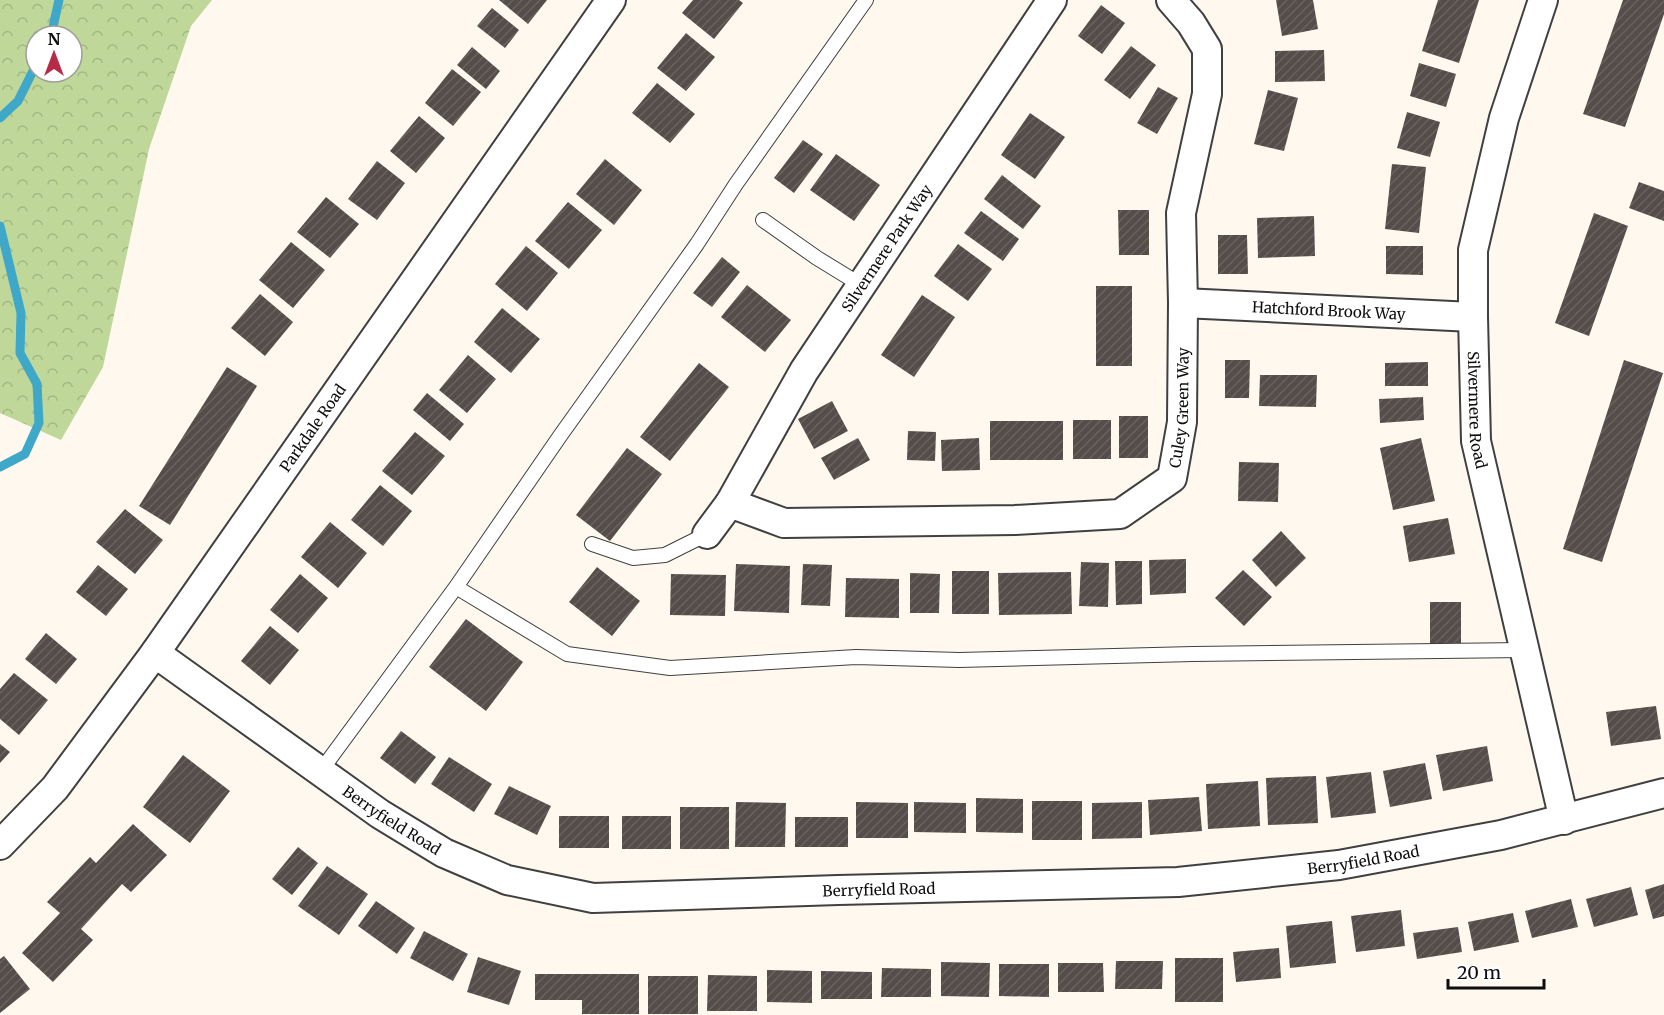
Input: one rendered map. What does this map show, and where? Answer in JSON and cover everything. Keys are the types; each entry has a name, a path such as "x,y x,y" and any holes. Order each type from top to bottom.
{"street":[{"name":"Parkdale Road","path":"0,845 55,788 155,653 611,0"},
{"name":"Silvermere Park Way","path":"730,503 804,371 1052,0"},
{"name":"Culey Green Way","path":"730,503 784,523 1015,520 1120,514 1172,478 1182,422 1184,303 1182,213 1207,94 1207,50 1191,23 1171,0"},
{"name":"Silvermere Road","path":"1543,0 1504,118 1473,250 1476,441 1564,819"},
{"name":"Hatchford Brook Way","path":"1184,303 1473,317"},
{"path":"707,534 730,503"},
{"name":"Berryfield Road","path":"155,653 380,814 444,853 507,880 593,898 1178,882 1339,865 1502,836 1664,793"}],"lane":[{"path":"320,772 456,586 866,0"},
{"path":"763,220 817,258 861,285"},
{"path":"592,544 633,558 665,555 707,534"},
{"path":"456,586 567,654 670,668 856,657 959,660 1194,654 1524,650"}],"green space":[{"path":"0,0 212,0 191,26 149,149 103,367 61,440 0,413"}],"building":[{"path":"499,0 547,0 528,24"},
{"path":"693,0 739,0 743,3 714,39 682,13"},
{"path":"1276,0 1313,0 1318,29 1282,36"},
{"path":"1438,0 1479,0 1459,63 1422,51"},
{"path":"1623,0 1664,0 1664,14 1625,127 1583,114"},
{"path":"1101,5 1125,23 1102,54 1078,36"},
{"path":"492,8 519,30 505,48 477,26"},
{"path":"686,33 715,57 686,91 657,68"},
{"path":"1131,46 1156,65 1130,99 1104,80"},
{"path":"472,47 500,71 486,89 457,65"},
{"path":"1324,50 1325,81 1275,82 1275,51"},
{"path":"1419,63 1456,74 1446,107 1410,96"},
{"path":"452,69 481,92 453,126 425,103"},
{"path":"657,83 695,114 670,143 632,113"},
{"path":"1158,87 1178,98 1157,134 1137,123"},
{"path":"1268,90 1298,98 1284,151 1254,144"},
{"path":"1407,112 1440,122 1430,157 1397,148"},
{"path":"1030,113 1065,137 1035,179 1001,155"},
{"path":"419,116 445,138 416,173 390,151"},
{"path":"803,140 823,154 794,193 774,178"},
{"path":"836,154 880,185 854,221 810,190"},
{"path":"605,159 642,190 614,225 576,194"},
{"path":"377,161 405,183 377,220 348,199"},
{"path":"1392,164 1426,167 1419,233 1385,229"},
{"path":"1002,175 1041,206 1023,229 984,199"},
{"path":"1639,182 1664,191 1664,221 1629,208"},
{"path":"326,197 359,224 330,258 297,232"},
{"path":"568,202 602,230 569,269 535,241"},
{"path":"1118,210 1149,210 1149,255 1119,255"},
{"path":"981,211 1019,239 1003,261 964,233"},
{"path":"1594,213 1628,226 1589,336 1555,323"},
{"path":"1314,216 1315,256 1258,258 1257,218"},
{"path":"1218,235 1247,235 1248,274 1218,274"},
{"path":"291,242 325,270 293,308 259,280"},
{"path":"958,244 992,269 968,301 934,276"},
{"path":"526,246 558,273 527,311 495,284"},
{"path":"1386,246 1423,246 1423,275 1386,274"},
{"path":"722,257 740,272 712,307 693,293"},
{"path":"747,285 791,320 765,352 721,317"},
{"path":"1096,286 1132,286 1132,366 1096,366"},
{"path":"260,294 293,322 265,356 231,328"},
{"path":"922,295 955,317 914,377 881,355"},
{"path":"502,308 540,339 511,373 474,342"},
{"path":"468,355 496,379 467,413 439,390"},
{"path":"1225,360 1250,360 1249,398 1225,398"},
{"path":"1624,360 1663,373 1602,562 1563,549"},
{"path":"1428,362 1428,386 1385,386 1385,363"},
{"path":"699,363 729,387 670,461 640,437"},
{"path":"227,367 257,386 170,525 139,506"},
{"path":"1260,375 1317,375 1316,407 1259,406"},
{"path":"427,393 464,424 450,441 413,410"},
{"path":"1423,397 1424,420 1380,423 1379,399"},
{"path":"832,401 848,431 814,449 798,419"},
{"path":"1119,416 1148,416 1148,458 1119,458"},
{"path":"1073,420 1111,420 1111,459 1073,459"},
{"path":"990,421 1063,421 1063,460 990,460"},
{"path":"908,431 936,432 935,461 907,460"},
{"path":"415,432 445,456 412,495 382,471"},
{"path":"858,438 870,460 834,480 821,458"},
{"path":"979,438 980,470 942,471 941,440"},
{"path":"1421,438 1435,501 1393,510 1380,448"},
{"path":"627,448 662,474 610,541 576,515"},
{"path":"1239,462 1279,463 1278,502 1238,501"},
{"path":"380,485 412,511 383,546 351,520"},
{"path":"125,509 163,540 135,574 96,542"},
{"path":"1448,518 1455,554 1409,562 1403,526"},
{"path":"330,522 367,553 338,588 301,557"},
{"path":"1281,531 1306,558 1276,587 1252,560"},
{"path":"1186,559 1186,593 1150,595 1149,560"},
{"path":"1115,561 1142,561 1142,604 1116,605"},
{"path":"1081,562 1109,563 1108,607 1079,606"},
{"path":"736,564 790,566 789,613 734,611"},
{"path":"803,564 832,565 830,606 801,605"},
{"path":"98,565 128,589 106,616 76,592"},
{"path":"597,567 640,601 612,636 569,602"},
{"path":"1243,570 1272,597 1244,626 1215,598"},
{"path":"952,571 989,571 989,614 952,614"},
{"path":"1071,572 1072,614 999,615 998,573"},
{"path":"910,573 940,574 939,613 910,613"},
{"path":"300,574 328,598 298,633 270,610"},
{"path":"671,574 726,575 725,616 670,615"},
{"path":"846,578 899,579 899,618 845,617"},
{"path":"1430,602 1461,602 1461,644 1430,644"},
{"path":"466,619 523,662 486,711 429,667"},
{"path":"270,626 299,650 270,685 241,661"},
{"path":"46,633 77,659 56,684 25,659"},
{"path":"14,673 48,700 19,735 0,719 0,689"},
{"path":"1656,706 1661,739 1611,746 1606,712"},
{"path":"401,731 436,757 415,784 380,758"},
{"path":"0,744 10,752 0,763"},
{"path":"1487,746 1493,781 1443,791 1436,755"},
{"path":"183,755 230,791 190,843 143,807"},
{"path":"449,757 492,784 474,812 431,784"},
{"path":"1425,763 1432,799 1390,807 1383,771"},
{"path":"1371,772 1376,813 1331,818 1326,777"},
{"path":"1316,776 1318,823 1268,825 1266,778"},
{"path":"1258,781 1260,826 1208,829 1206,784"},
{"path":"509,786 551,806 537,835 494,814"},
{"path":"1199,797 1202,831 1150,835 1148,800"},
{"path":"976,798 1023,799 1023,833 976,832"},
{"path":"1032,801 1082,801 1082,840 1032,840"},
{"path":"736,802 786,803 785,847 735,847"},
{"path":"856,802 908,803 908,838 856,838"},
{"path":"914,802 966,803 966,833 914,832"},
{"path":"1142,802 1142,838 1092,839 1092,803"},
{"path":"680,807 729,807 729,849 680,849"},
{"path":"559,816 609,816 609,848 559,848"},
{"path":"622,816 671,816 671,849 622,849"},
{"path":"795,817 848,817 848,847 795,847"},
{"path":"133,824 167,855 131,892 122,884 81,929 93,940 53,982 22,953 60,913 47,902 90,857 96,863"},
{"path":"298,847 318,863 292,895 272,879"},
{"path":"327,866 368,894 339,935 298,906"},
{"path":"1664,884 1664,916 1653,919 1645,890"},
{"path":"1631,887 1638,915 1594,927 1586,899"},
{"path":"1571,899 1578,927 1532,938 1525,911"},
{"path":"376,901 415,928 397,954 358,926"},
{"path":"1401,910 1405,946 1356,952 1351,916"},
{"path":"1513,913 1519,942 1474,951 1468,922"},
{"path":"1332,921 1336,963 1290,968 1286,926"},
{"path":"1458,927 1462,952 1417,959 1413,933"},
{"path":"424,931 468,954 453,981 410,958"},
{"path":"1279,948 1281,978 1236,982 1233,952"},
{"path":"4,956 30,989 0,1013 0,959"},
{"path":"478,957 521,971 509,1005 467,992"},
{"path":"1175,958 1223,958 1223,1002 1175,1002"},
{"path":"1116,961 1163,961 1162,989 1115,989"},
{"path":"941,962 990,963 989,997 941,996"},
{"path":"1058,963 1103,963 1104,992 1058,992"},
{"path":"999,964 1049,964 1049,997 999,996"},
{"path":"882,968 931,969 931,997 881,997"},
{"path":"767,970 812,971 812,1003 767,1002"},
{"path":"821,971 872,972 872,999 821,999"},
{"path":"535,974 639,974 639,1014 582,1014 582,1000 535,1000"},
{"path":"708,975 757,976 757,1011 707,1011"},
{"path":"648,976 698,976 698,1014 648,1014"}],"waterway":[{"path":"54,24 59,0"},
{"path":"0,118 18,101 26,84"},
{"path":"0,226 21,313 20,353 37,384 39,423 25,454 0,467"}]}
